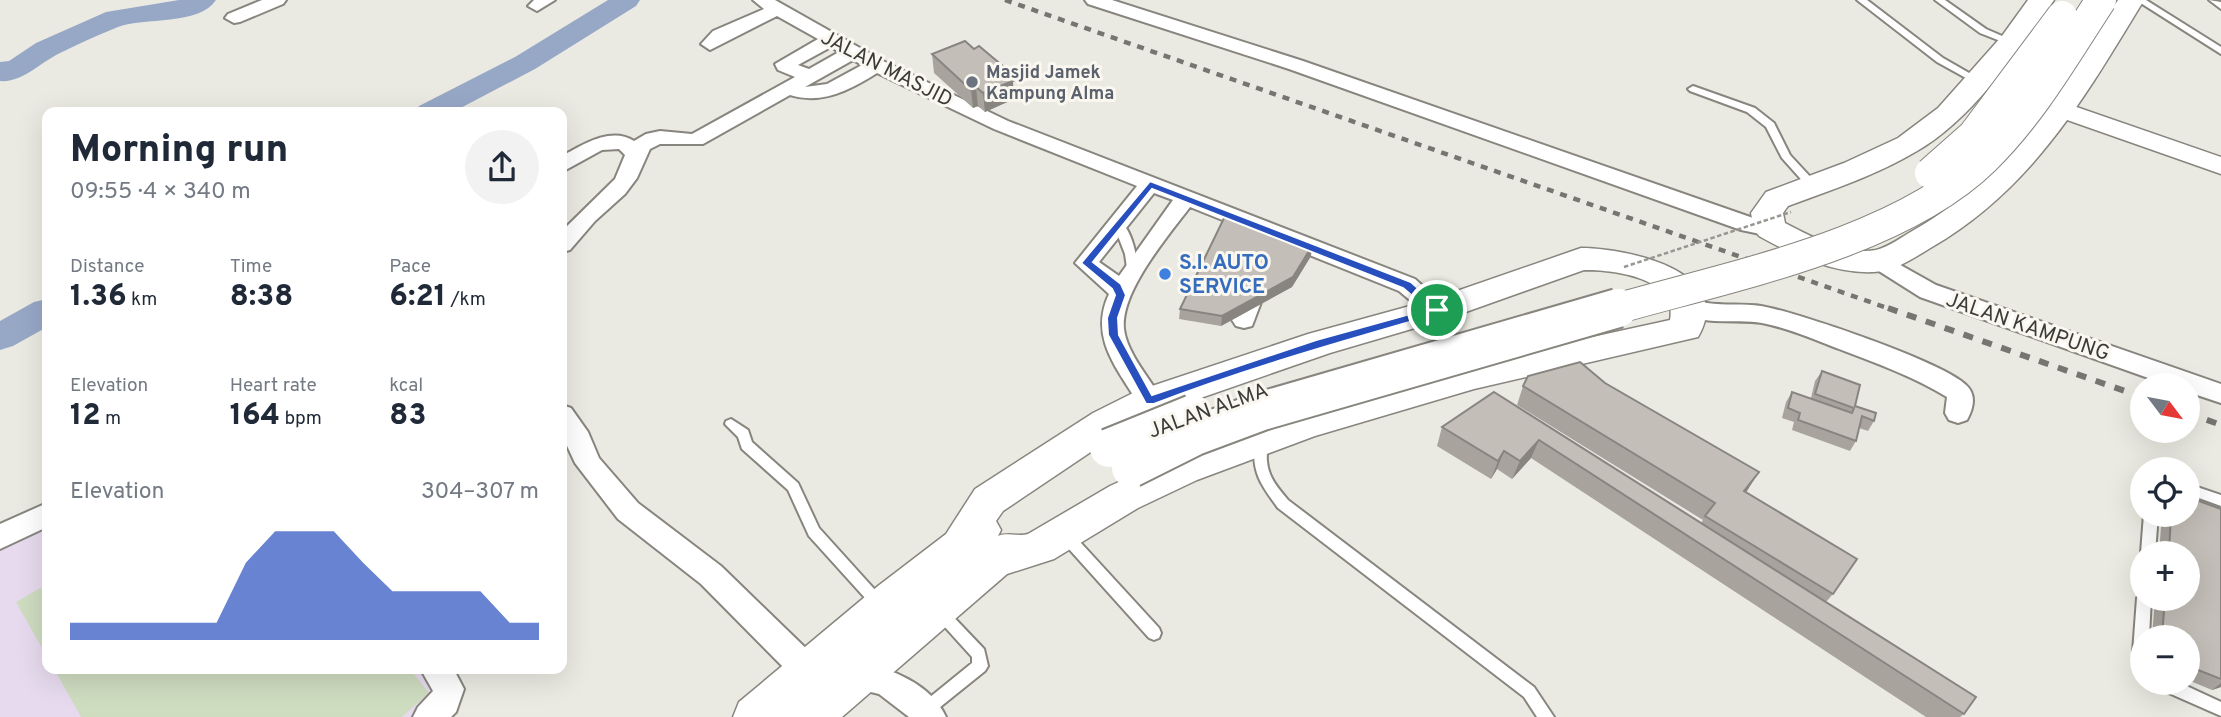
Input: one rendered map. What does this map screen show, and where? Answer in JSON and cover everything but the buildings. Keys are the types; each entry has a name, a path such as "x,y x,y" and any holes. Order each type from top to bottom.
{"main road":[{"name":"JALAN ALMA","path":"755,717 883,607 976,552 1040,525 1120,458 1254,391 1738,253 1833,221 1892,197 1940,167 1973,135 2074,0"},
{"name":"JALAN ALMA","path":"1120,458 1195,436 1262,411 1770,265 1854,236 1916,208 1964,178 1998,145 2034,100 2101,0"},
{"path":"2034,3 2011,42 1948,114 1908,144 1854,170 1777,199 1767,213 1780,220 1802,246 1844,258 1879,261 1927,237 1978,203 2017,167 2062,110 2131,0"},
{"path":"1602,257 1648,268 1675,285 1687,304 1690,317 1686,328 1671,333 1474,376 1262,441 1184,469 1148,486 1040,547 976,552 989,500 1106,424 1150,401 1197,383 1308,347 1437,310 1581,259 1602,257"},
{"name":"JALAN ALMA","path":"809,717 936,608 976,552"}],"street":[{"path":"234,18 277,0"},
{"path":"1094,0 1308,70 1749,225 1780,220"},
{"path":"1140,0 1153,19"},
{"path":"710,44 770,5"},
{"name":"JALAN MASJID","path":"770,5 876,65 1001,125 1407,285 1437,310"},
{"path":"810,76 785,64 831,40"},
{"path":"567,239 586,217 617,190 626,178 637,148 653,139 668,137 681,141 696,140 853,52"},
{"path":"789,88 806,94 832,90 876,65"},
{"path":"2062,110 2221,166"},
{"path":"567,162 598,144 624,143 635,153"},
{"path":"1121,295 1117,287 1086,263 1150,184"},
{"path":"1150,401 1114,335 1113,318 1132,273 1186,198"},
{"path":"1244,320 1273,231"},
{"name":"JALAN KAMPUNG","path":"1879,261 1928,291 2221,394"},
{"path":"1687,304 1703,311 1760,314 1797,324 1925,372 1958,393 1961,403 1958,413"},
{"path":"567,422 579,439 588,463 628,511 711,575 808,671"},
{"path":"0,537 42,516"},
{"path":"429,717 445,702 449,689 439,674"},
{"path":"857,676 882,679 900,687 927,714"}],"lane":[{"path":"1861,0 1940,60 1978,81"},
{"path":"1939,0 1983,31 2011,42"},
{"path":"2140,0 2221,51"},
{"path":"2213,0 2221,6"},
{"path":"1693,89 1751,110 1770,125 1786,156 1811,184"},
{"path":"1118,223 1131,254 1132,273"},
{"path":"731,424 743,434 747,445 793,487 814,533 883,607"},
{"path":"1262,441 1259,458 1262,477 1283,504 1529,692 1546,717"},
{"path":"2200,493 2221,501"},
{"path":"1063,532 1154,633"},
{"path":"927,714 980,666 979,654 936,608"},
{"path":"2190,695 2221,709"}],"path":[{"path":"1624,267 1780,220"}],"shaded area":[{"path":"42,525 42,674 424,674 438,692 411,717 0,717 0,547"}],"green space":[{"path":"42,587 42,648 16,602"},
{"path":"57,674 414,674 429,693 402,717 81,717"}],"waterway":[{"path":"0,71 4,73 19,67 46,49 116,18 181,9 203,0"},
{"path":"440,107 525,63 627,0"},
{"path":"0,337 42,314"}],"railway":[{"path":"1005,0 1893,310"},
{"path":"1888,308 2130,393"},
{"path":"2200,417 2221,425"}],"place":[{"name":"Masjid Jamek Kampung Alma","path":"972,82"},
{"name":"S.I. AUTO SERVICE","path":"1165,274"}],"route":[{"path":"1150,184 1407,285 1437,310 1320,343 1150,401 1114,335 1113,318 1121,295 1117,287 1086,263 1150,184"}]}
